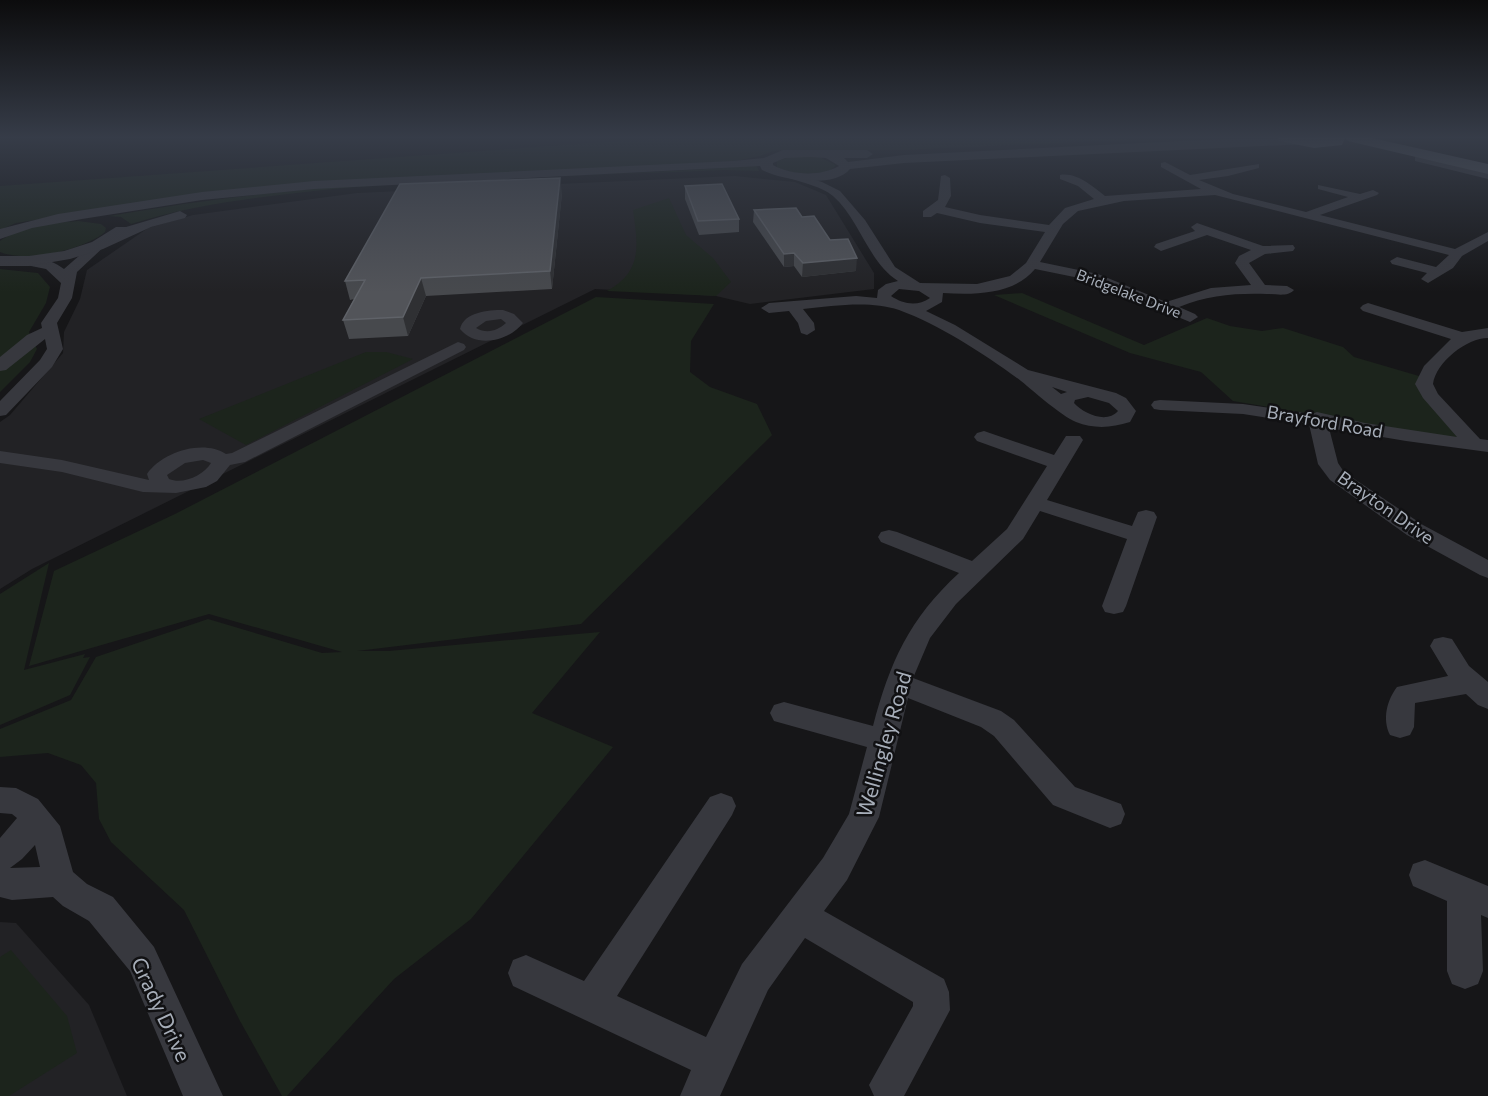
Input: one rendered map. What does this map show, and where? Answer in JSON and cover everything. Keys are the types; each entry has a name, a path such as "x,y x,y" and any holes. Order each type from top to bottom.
{"street":[{"path":"0,234 58,218 202,196 271,189"},
{"path":"2,261 52,258 105,242 146,224 182,214 304,195 365,189"},
{"path":"829,189 836,193 867,232 890,270 891,298"},
{"path":"836,193 837,189"},
{"path":"948,189 947,198 931,212 1052,229"},
{"path":"1087,189 1104,201"},
{"path":"1212,189 1305,216 1457,253"},
{"path":"1330,189 1360,197"},
{"path":"769,308 891,298 923,307 966,290 1014,279 1023,274 1032,264 1064,213 1083,205 1216,191"},
{"path":"1305,216 1373,193"},
{"path":"0,411 46,363 56,349 49,323 64,298 70,271 120,232 122,225 105,217 58,218"},
{"path":"1161,247 1202,229 1262,250"},
{"path":"1397,261 1433,276 1448,265 1457,253 1488,236"},
{"path":"1261,289 1242,263 1244,259 1262,250 1288,248"},
{"path":"26,261 52,265 59,270 68,283"},
{"name":"Bridgelake Drive","path":"1032,264 1085,274 1190,317"},
{"path":"890,270 933,291 939,321"},
{"path":"891,298 899,285 966,290"},
{"path":"1166,307 1205,292 1287,290"},
{"path":"891,298 939,321 1022,374 1069,409 1094,421 1119,419"},
{"path":"1384,313 1400,305"},
{"path":"793,306 806,323 807,330"},
{"path":"1368,308 1463,338"},
{"path":"222,461 238,458 458,347 497,334 513,326 513,319 502,315 483,316 472,321 458,347"},
{"path":"469,330 482,335 497,334"},
{"path":"0,366 33,338 50,331"},
{"path":"1481,446 1432,398 1424,381 1426,372 1463,338 1488,333"},
{"name":"Brayford Road","path":"1022,374 1096,393 1160,405 1222,405 1317,418 1447,443 1481,446"},
{"path":"1096,393 1125,406 1126,411 1119,419 1090,428 1066,452 1069,409 1065,404 1068,397 1096,393"},
{"name":"Brayford Road","path":"1119,419 1160,405"},
{"name":"Brayton Drive","path":"1317,418 1328,464 1337,476 1414,530 1488,570"},
{"path":"984,437 1066,452"},
{"name":"Wellingley Road","path":"700,1096 754,977 835,869 864,817 898,683 919,635 947,598 1015,534 1066,452"},
{"path":"111,476 137,475 187,456 203,454 218,457 222,461"},
{"path":"0,457 62,466 111,476 143,486 178,487 200,482 215,474 222,461"},
{"path":"166,486 160,484 157,474 170,462"},
{"path":"1036,503 1142,526 1114,606"},
{"path":"889,537 977,572"},
{"path":"1443,646 1451,661 1479,690"},
{"path":"898,683 991,719 1004,728 1064,796 1110,814"},
{"path":"1400,727 1401,702 1407,694 1479,690"},
{"path":"784,713 883,740"},
{"path":"0,800 16,800 29,807 49,836 59,881 12,884 0,882"},
{"path":"591,1004 721,806"},
{"path":"0,857 11,850 27,833 34,817"},
{"path":"1425,874 1476,896 1465,971"},
{"name":"Grady Drive","path":"59,881 75,895 101,909 142,959 203,1096"},
{"path":"800,916 931,992 933,1010 889,1085"},
{"path":"526,973 714,1061"}],"shaded area":[{"path":"0,189 308,189 182,197 16,223 0,230"},
{"path":"333,189 199,207 131,224 121,217 109,216 191,203"},
{"path":"443,189 812,189 826,195 874,273 874,289 750,304 716,296 595,289 32,569 0,589 0,422 10,415 63,353 64,332 80,299 87,270 148,228 193,215 357,193"},
{"path":"669,198 686,235 713,258 731,282 716,296 607,291 627,275 632,266 636,246 633,210"},
{"path":"78,221 101,224 106,228 105,232 83,244 54,253 24,256 0,252 0,241 18,232 48,224"},
{"path":"0,269 38,273 50,287 46,303 29,332 37,349 30,362 0,392"},
{"path":"1022,293 1144,345 1207,318 1230,326 1262,331 1283,328 1343,347 1354,357 1419,376 1465,440 1233,401 1201,372 1130,353 994,295"},
{"path":"596,297 714,304 691,341 690,372 710,387 757,404 772,435 581,624 357,651 389,651 600,632 532,713 613,747 471,919 394,979 287,1096 282,1096 240,1021 184,910 111,842 99,819 96,783 81,765 48,753 0,757 0,729 71,700 96,657 208,619 322,653 342,652 209,614 29,666 54,571 175,514"},
{"path":"366,352 386,352 413,359 246,445 199,419"},
{"path":"49,563 24,670 85,654 83,658 90,657 70,695 0,725 0,594"},
{"path":"0,922 16,923 89,1005 127,1096 0,1096"},
{"path":"11,950 67,1016 77,1053 9,1096 0,1096 0,957"}],"building":[{"path":"397,189 559,189 550,271 421,278 403,317 343,320 365,280 345,281"},
{"path":"686,189 724,189 739,219 698,221"},
{"path":"796,208 802,217 814,216 830,240 848,239 857,258 803,263 794,253 784,254 754,210"}]}
